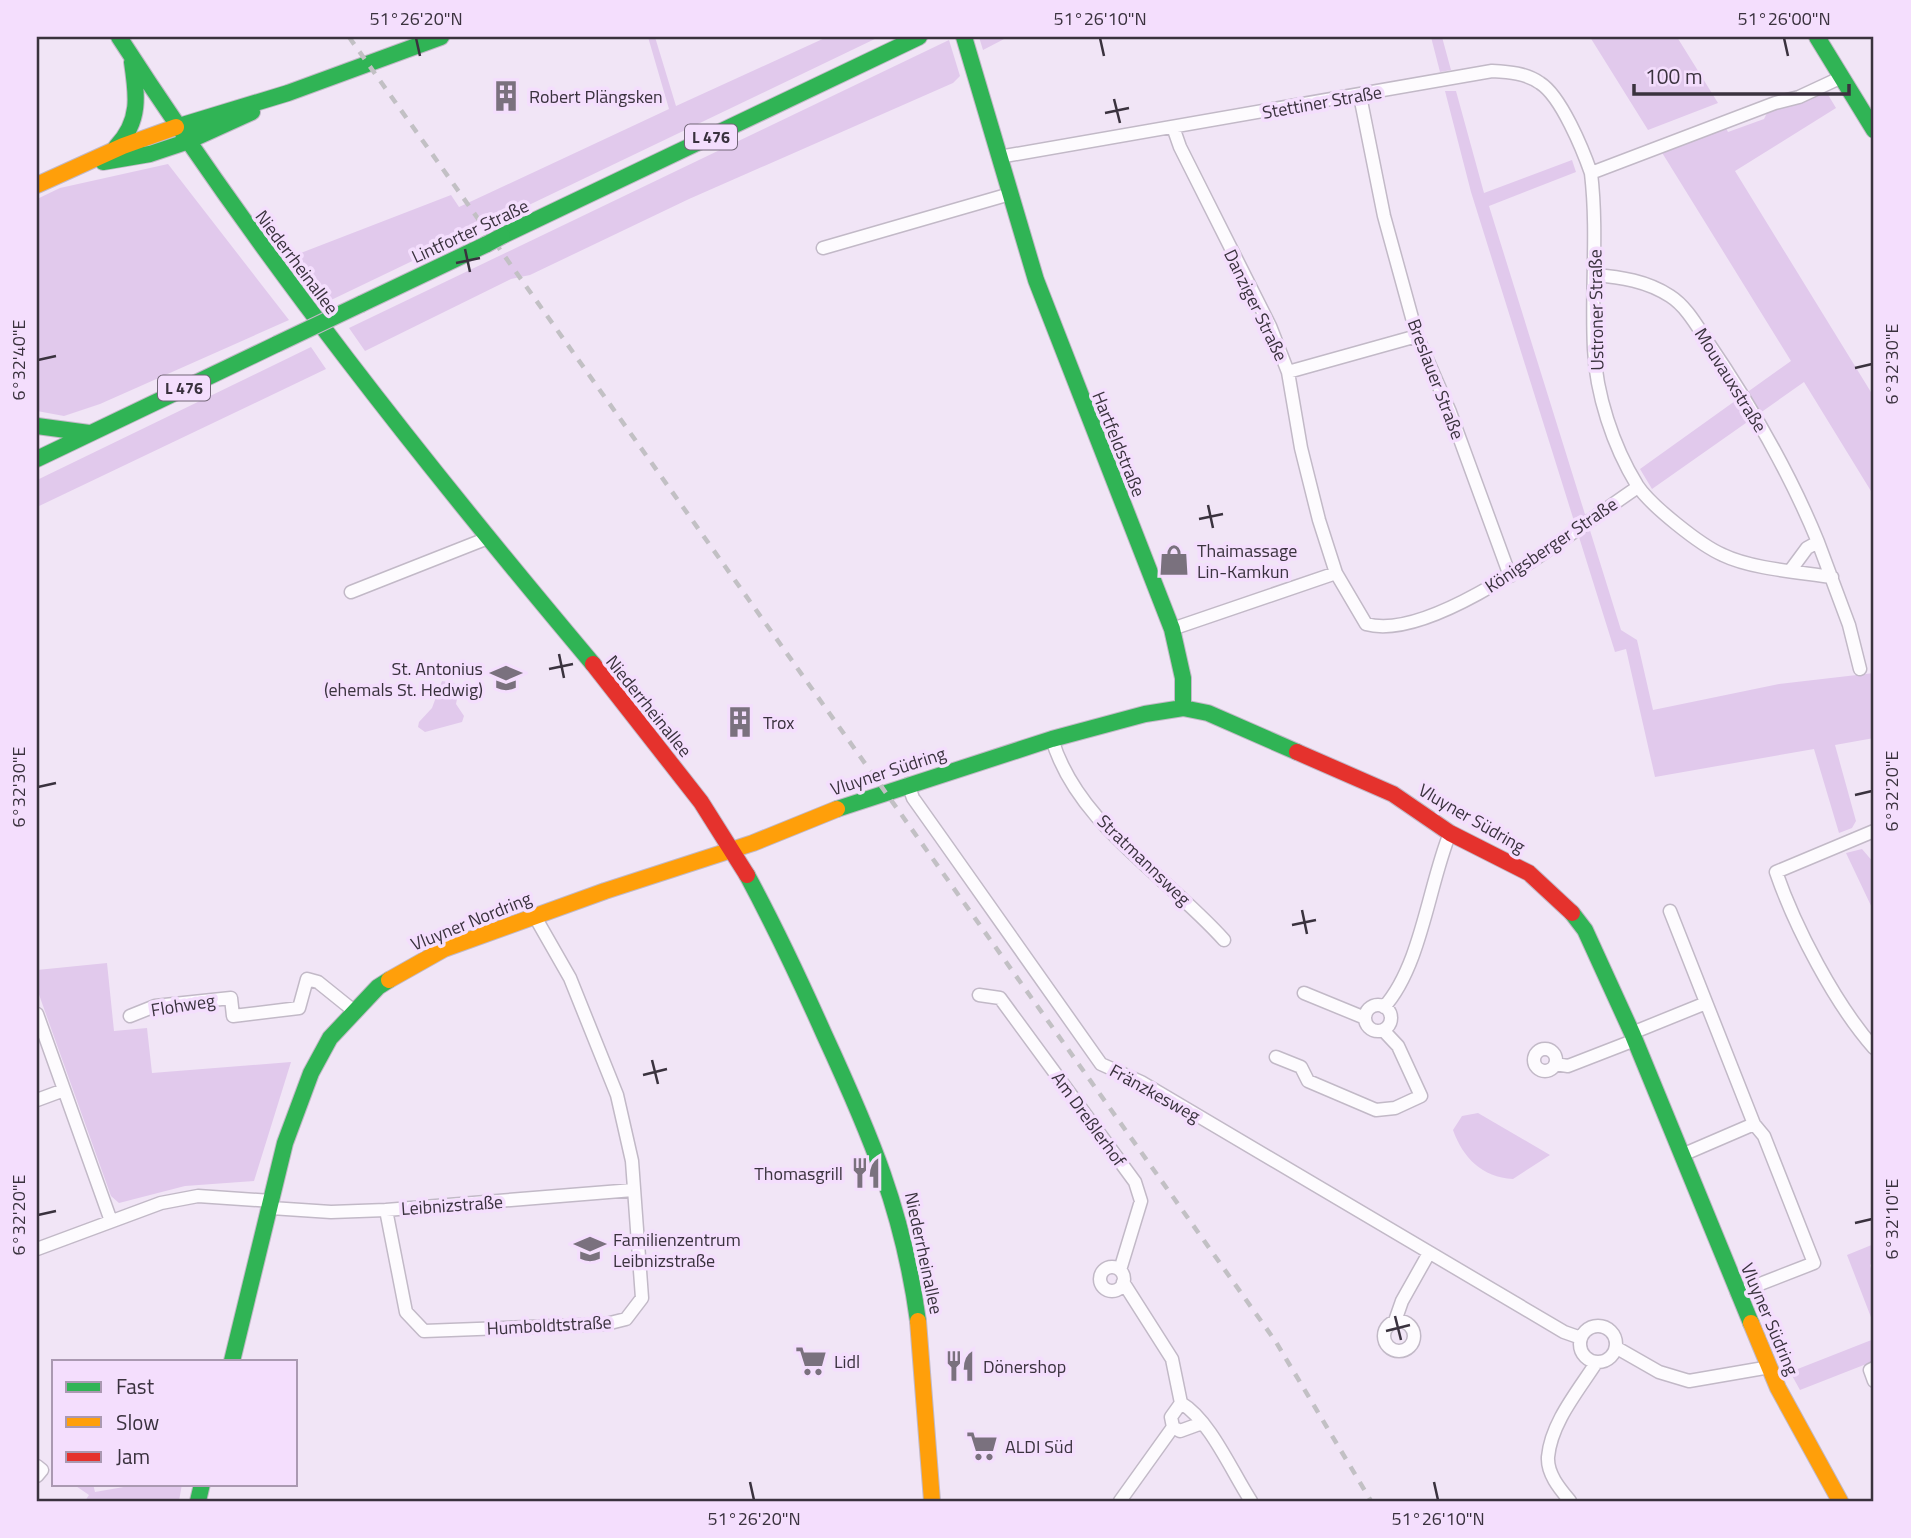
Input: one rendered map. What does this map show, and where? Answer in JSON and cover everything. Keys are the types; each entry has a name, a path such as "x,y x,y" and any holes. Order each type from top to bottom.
{"street":[{"name":"Niederrheinallee","path":"119,37 186,142 275,265 488,538 650,736 701,802 731,850 808,998 873,1142 894,1199 904,1241 925,1366 932,1501"},
{"path":"37,185 88,164 116,148 288,93 441,37"},
{"name":"Lintforter Straße","path":"37,459 919,37"},
{"name":"Hartfeldstraße","path":"964,37 1036,280 1172,629 1182,663 1185,691 1183,708"},
{"path":"1817,37 1874,130"},
{"path":"116,148 127,137 137,118 138,102 131,57"},
{"name":"Stettiner Straße","path":"999,157 1492,71 1526,75 1542,84 1559,106 1591,173"},
{"path":"1591,173 1774,103 1799,97 1842,77"},
{"path":"88,164 150,154 186,142 288,93"},
{"name":"Breslauer Straße","path":"1360,96 1384,216 1417,336 1450,412 1510,576"},
{"name":"Danziger Straße","path":"1173,127 1226,244 1270,326 1288,372 1301,448 1336,573"},
{"name":"Ustroner Straße","path":"1591,173 1595,206 1594,350 1600,387 1614,435 1638,487 1681,528 1724,556 1790,571 1832,577"},
{"path":"823,248 1010,194"},
{"name":"Mouvauxstraße","path":"1594,275 1642,282 1672,297 1726,368 1772,446 1818,542 1832,577 1860,668"},
{"path":"1288,372 1417,336"},
{"path":"37,426 90,433"},
{"name":"Königsberger Straße","path":"1336,573 1366,624 1377,628 1449,609 1510,576 1638,487"},
{"path":"351,592 488,538"},
{"path":"1790,571 1807,548 1818,542"},
{"path":"1172,629 1336,573"},
{"name":"Vluyner Südring","path":"731,850 908,784 1052,738 1145,714 1183,708 1209,713 1393,794 1450,833 1529,873 1546,884 1564,902 1585,930 1634,1037 1737,1293 1770,1367 1795,1422 1840,1501"},
{"name":"Stratmannsweg","path":"1052,738 1058,761 1100,820 1198,911 1224,940"},
{"name":"Fränzkesweg","path":"908,784 913,798 1101,1064 1141,1082 1564,1332 1581,1338"},
{"path":"1874,831 1776,872 1787,904 1805,937 1833,987 1874,1048"},
{"path":"1276,1057 1301,1067 1308,1081 1376,1110 1395,1108 1421,1096 1398,1046 1383,1030 1368,1027 1365,1018 1369,1008 1384,1007 1392,998 1420,933 1440,857 1450,833"},
{"name":"Vluyner Nordring","path":"232,1360 285,1143 311,1073 330,1038 354,1011 378,987 444,949 534,915 731,850"},
{"path":"1670,911 1754,1125 1764,1136 1814,1263 1737,1293"},
{"name":"Humboldtstraße","path":"386,1210 406,1312 424,1331 606,1324 626,1319 642,1298 629,1143 610,1073 570,978 534,915"},
{"name":"Flohweg","path":"130,1016 155,1006 231,998 233,1016 299,1008 307,979 318,982 354,1011"},
{"path":"1304,993 1365,1018"},
{"name":"Am Dreßlerhof","path":"979,995 1000,998 1135,1182 1141,1201 1121,1276 1172,1359 1181,1403"},
{"path":"1555,1064 1568,1066 1706,1003"},
{"path":"1383,1030 1390,1019 1384,1007"},
{"path":"37,1014 111,1221"},
{"path":"37,1100 64,1090"},
{"path":"1682,1155 1754,1125"},
{"name":"Leibnizstraße","path":"37,1249 161,1203 198,1196 331,1212 633,1190"},
{"path":"1395,1321 1402,1301 1429,1253"},
{"path":"1596,1363 1584,1356 1580,1347 1581,1338 1588,1329 1609,1329 1615,1336 1617,1348"},
{"path":"1617,1348 1659,1372 1689,1381 1770,1367"},
{"path":"1567,1500 1555,1482 1548,1459 1558,1424 1596,1363 1604,1361 1617,1348"},
{"path":"1874,1368 1870,1370 1874,1381"},
{"path":"1202,1423 1180,1431 1174,1427 1171,1417 1181,1403 1192,1410 1202,1423 1251,1501"},
{"path":"1120,1501 1174,1427"}],"shaded area":[{"path":"648,37 655,37 676,106 827,37 879,37 329,301 293,256 451,195 459,207 669,109"},
{"path":"979,37 1008,37 983,50"},
{"path":"1431,37 1442,37 1451,70 1440,72"},
{"path":"1590,37 1677,37 1718,103 1648,130"},
{"path":"949,40 960,76 953,83 689,199 530,275 511,279 365,351 349,328"},
{"path":"1445,91 1456,91 1484,193 1572,160 1576,172 1489,206 1621,630 1637,640 1653,710 1779,684 1874,673 1874,738 1835,745 1856,821 1852,828 1839,833 1814,749 1655,777 1626,649 1615,652 1471,192"},
{"path":"1827,93 1836,108 1735,171 1874,397 1874,496 1804,382 1652,489 1640,469 1791,361 1661,151 1725,126 1728,132 1764,119 1768,111"},
{"path":"168,164 289,320 100,404 64,416 37,411 37,199 60,188"},
{"path":"311,347 326,369 37,507 37,480"},
{"path":"442,681 454,683 459,689 456,704 464,716 462,722 425,732 418,727 419,722 432,708"},
{"path":"1862,849 1874,863 1874,912 1846,853"},
{"path":"107,963 114,1031 147,1028 152,1073 291,1062 254,1181 185,1186 119,1203 111,1196 37,989 37,970"},
{"path":"1478,1113 1550,1155 1513,1179 1483,1170 1462,1149 1453,1130 1462,1116"},
{"path":"1874,1244 1874,1262 1870,1265 1874,1277 1874,1325 1847,1255"},
{"path":"1874,1339 1874,1361 1800,1390 1790,1372"},
{"path":"76,1486 94,1486 95,1492 130,1486 182,1486 179,1501 85,1501 89,1495"}],"railway":[{"path":"349,37 1276,1342 1371,1501"}],"traffic: fast":[{"path":"119,37 229,200 346,358 593,664"},
{"path":"176,127 288,93 441,37"},
{"path":"502,236 919,37"},
{"path":"964,37 1036,280 1172,629 1183,678 1183,708"},
{"path":"1817,37 1874,130"},
{"path":"116,147 130,127 135,107 132,62"},
{"path":"186,142 252,112"},
{"path":"103,162 150,154 186,142"},
{"path":"487,244 502,236"},
{"path":"361,304 487,244"},
{"path":"277,344 361,304"},
{"path":"37,459 277,344"},
{"path":"37,426 89,433"},
{"path":"837,809 1052,739 1145,714 1183,708 1208,713 1297,752"},
{"path":"747,875 806,994 870,1139 894,1208 912,1281 918,1321"},
{"path":"1572,913 1585,930 1632,1033 1751,1323"},
{"path":"232,1360 285,1143 311,1073 330,1038 378,987 389,980"},
{"path":"198,1501 202,1486"}],"traffic: slow":[{"path":"37,185 123,146 176,127"},
{"path":"389,980 444,949 605,891 753,843 837,809"},
{"path":"918,1321 932,1501"},
{"path":"1751,1323 1778,1388 1840,1501"}],"traffic: jam":[{"path":"593,664 701,802 747,875"},
{"path":"1297,752 1393,794 1450,833 1529,873 1572,913"}],"place":[{"name":"Robert Plängsken","path":"506,96"},
{"name":"Thaimassage Lin-Kamkun","path":"1174,560"},
{"name":"St. Antonius (ehemals St. Hedwig)","path":"506,678"},
{"name":"Trox","path":"740,722"},
{"name":"Thomasgrill","path":"866,1173"},
{"name":"Familienzentrum Leibnizstraße","path":"590,1249"},
{"name":"Lidl","path":"811,1361"},
{"name":"Dönershop","path":"960,1366"},
{"name":"ALDI Süd","path":"982,1446"}]}
